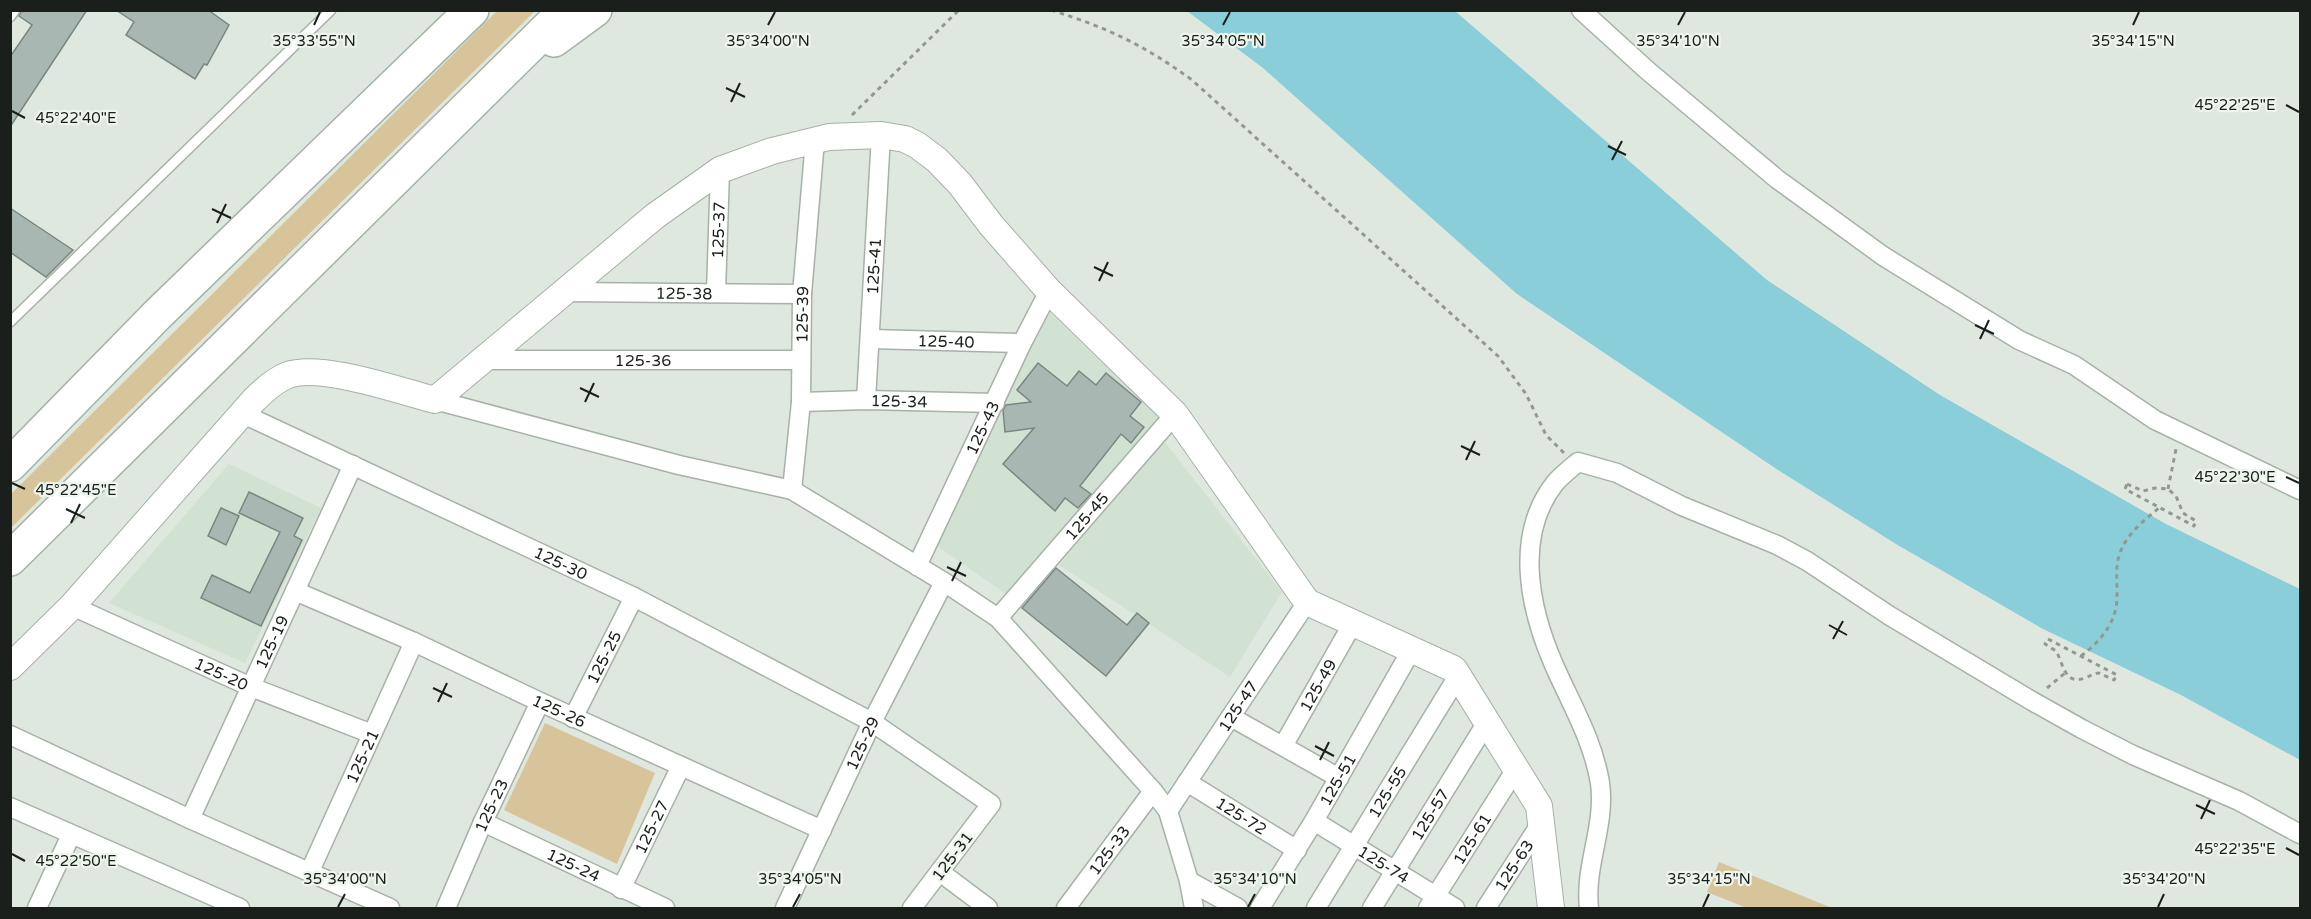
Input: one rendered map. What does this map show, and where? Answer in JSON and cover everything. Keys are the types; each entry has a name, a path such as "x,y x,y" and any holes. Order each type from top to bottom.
{"highway":[{"path":"426,55 459,10"},
{"path":"10,465 158,314 472,10"},
{"path":"10,559 566,10"},
{"path":"471,103 595,10"}],"street":[{"path":"1581,10 1648,71 1777,179 1847,232 2019,340 2074,365 2131,405 2179,433 2301,490"},
{"path":"435,400 655,216 720,170 772,151 822,139 881,135 905,139 937,160 960,184 991,225 1049,291 1175,414 1307,602 1454,669 1539,806 1551,909"},
{"name":"125-41","path":"866,400 881,135"},
{"name":"125-39","path":"792,490 801,402 802,294 822,139"},
{"name":"125-37","path":"716,292 720,170"},
{"name":"125-43","path":"917,566 1022,343 1049,291"},
{"name":"125-38","path":"566,292 802,294"},
{"name":"125-40","path":"871,339 1022,343"},
{"name":"125-36","path":"484,360 801,360"},
{"path":"10,667 72,606 272,384 300,372 328,373 679,465 792,490 944,582 998,618 1153,791 1168,811 1189,881 1194,909"},
{"name":"125-34","path":"801,402 866,400 995,403"},
{"name":"125-30","path":"243,414 634,597 872,722 991,804"},
{"name":"125-45","path":"998,618 1175,414"},
{"path":"1589,909 1589,870 1599,831 1600,785 1590,741 1542,636 1533,597 1530,546 1533,529 1546,496 1556,481 1578,462 1617,473 1703,516 1777,545 1807,561 1890,616 2032,701 2133,755 2239,801 2301,834"},
{"name":"125-19","path":"190,819 353,465"},
{"name":"125-29","path":"785,909 872,722 944,582"},
{"name":"125-26","path":"295,591 414,642 573,718 822,830"},
{"name":"125-25","path":"573,718 634,597"},
{"name":"125-47","path":"1168,811 1307,602"},
{"name":"125-20","path":"72,606 251,687 372,734"},
{"name":"125-49","path":"1283,746 1353,623"},
{"name":"125-21","path":"310,871 414,642"},
{"name":"125-51","path":"1260,909 1297,850 1413,650"},
{"name":"125-55","path":"1316,909 1458,676"},
{"name":"125-23","path":"446,909 483,822 540,702"},
{"path":"1231,717 1339,778"},
{"name":"125-57","path":"1372,909 1487,722"},
{"path":"10,735 390,909"},
{"name":"125-27","path":"621,889 681,766"},
{"name":"125-61","path":"1432,902 1516,769"},
{"name":"125-72","path":"1187,782 1297,850"},
{"name":"125-33","path":"1066,909 1153,791"},
{"name":"125-31","path":"912,909 991,804"},
{"path":"10,807 240,909"},
{"name":"125-74","path":"1314,821 1396,870 1432,902 1455,909"},
{"name":"125-24","path":"483,822 664,909"},
{"name":"125-63","path":"1486,909 1541,823"},
{"path":"37,909 71,835"},
{"path":"940,872 988,909"},
{"path":"1189,881 1238,909"}],"lane":[{"path":"10,17 15,10"},
{"path":"10,322 331,10"}],"path":[{"path":"822,139 959,10"},
{"path":"1051,10 1126,37 1160,57 1192,80 1498,356 1526,394 1546,435 1578,462"},
{"path":"2168,489 2179,433"},
{"path":"2127,484 2143,491 2155,488 2168,489 2176,496 2183,513 2196,521 2194,526 2125,489 2127,484"},
{"path":"2080,656 2100,640 2112,621 2117,605 2118,563 2125,542 2160,507"},
{"path":"2048,639 2117,675 2114,680 2099,673 2079,679 2065,673 2060,664 2059,654 2045,645 2048,639"},
{"path":"2032,701 2065,673"}],"shaded area":[{"path":"498,10 535,11 11,528 11,494"},
{"path":"1048,311 1161,419 1010,597 936,545"},
{"path":"1164,441 1282,592 1230,677 1059,565"},
{"path":"229,464 321,508 245,663 109,603"},
{"path":"545,723 655,773 617,864 504,810"},
{"path":"1719,862 1832,908 1747,908 1707,892"}],"water":[{"path":"1187,11 1455,11 1767,280 1940,395 2166,524 2300,589 2300,760 2181,695 2043,629 1896,544 1778,470 1517,294 1263,68"}],"building":[{"path":"22,10 87,10 10,127 10,57 32,25 19,16"},
{"path":"116,10 208,10 229,25 207,65 204,64 195,79 126,35 134,22"},
{"path":"10,208 73,250 46,277 10,252"},
{"path":"1038,363 1067,386 1079,371 1096,385 1106,373 1141,402 1130,416 1144,427 1131,443 1121,434 1080,486 1091,494 1078,508 1065,498 1055,511 1003,464 1034,428 1005,432 1003,410 1006,405 1031,402 1017,390"},
{"path":"249,492 303,518 294,536 302,540 261,626 201,598 212,575 250,593 280,532 239,513"},
{"path":"221,508 239,516 226,545 208,536"},
{"path":"1056,568 1127,625 1137,613 1149,623 1106,676 1022,608"}]}
